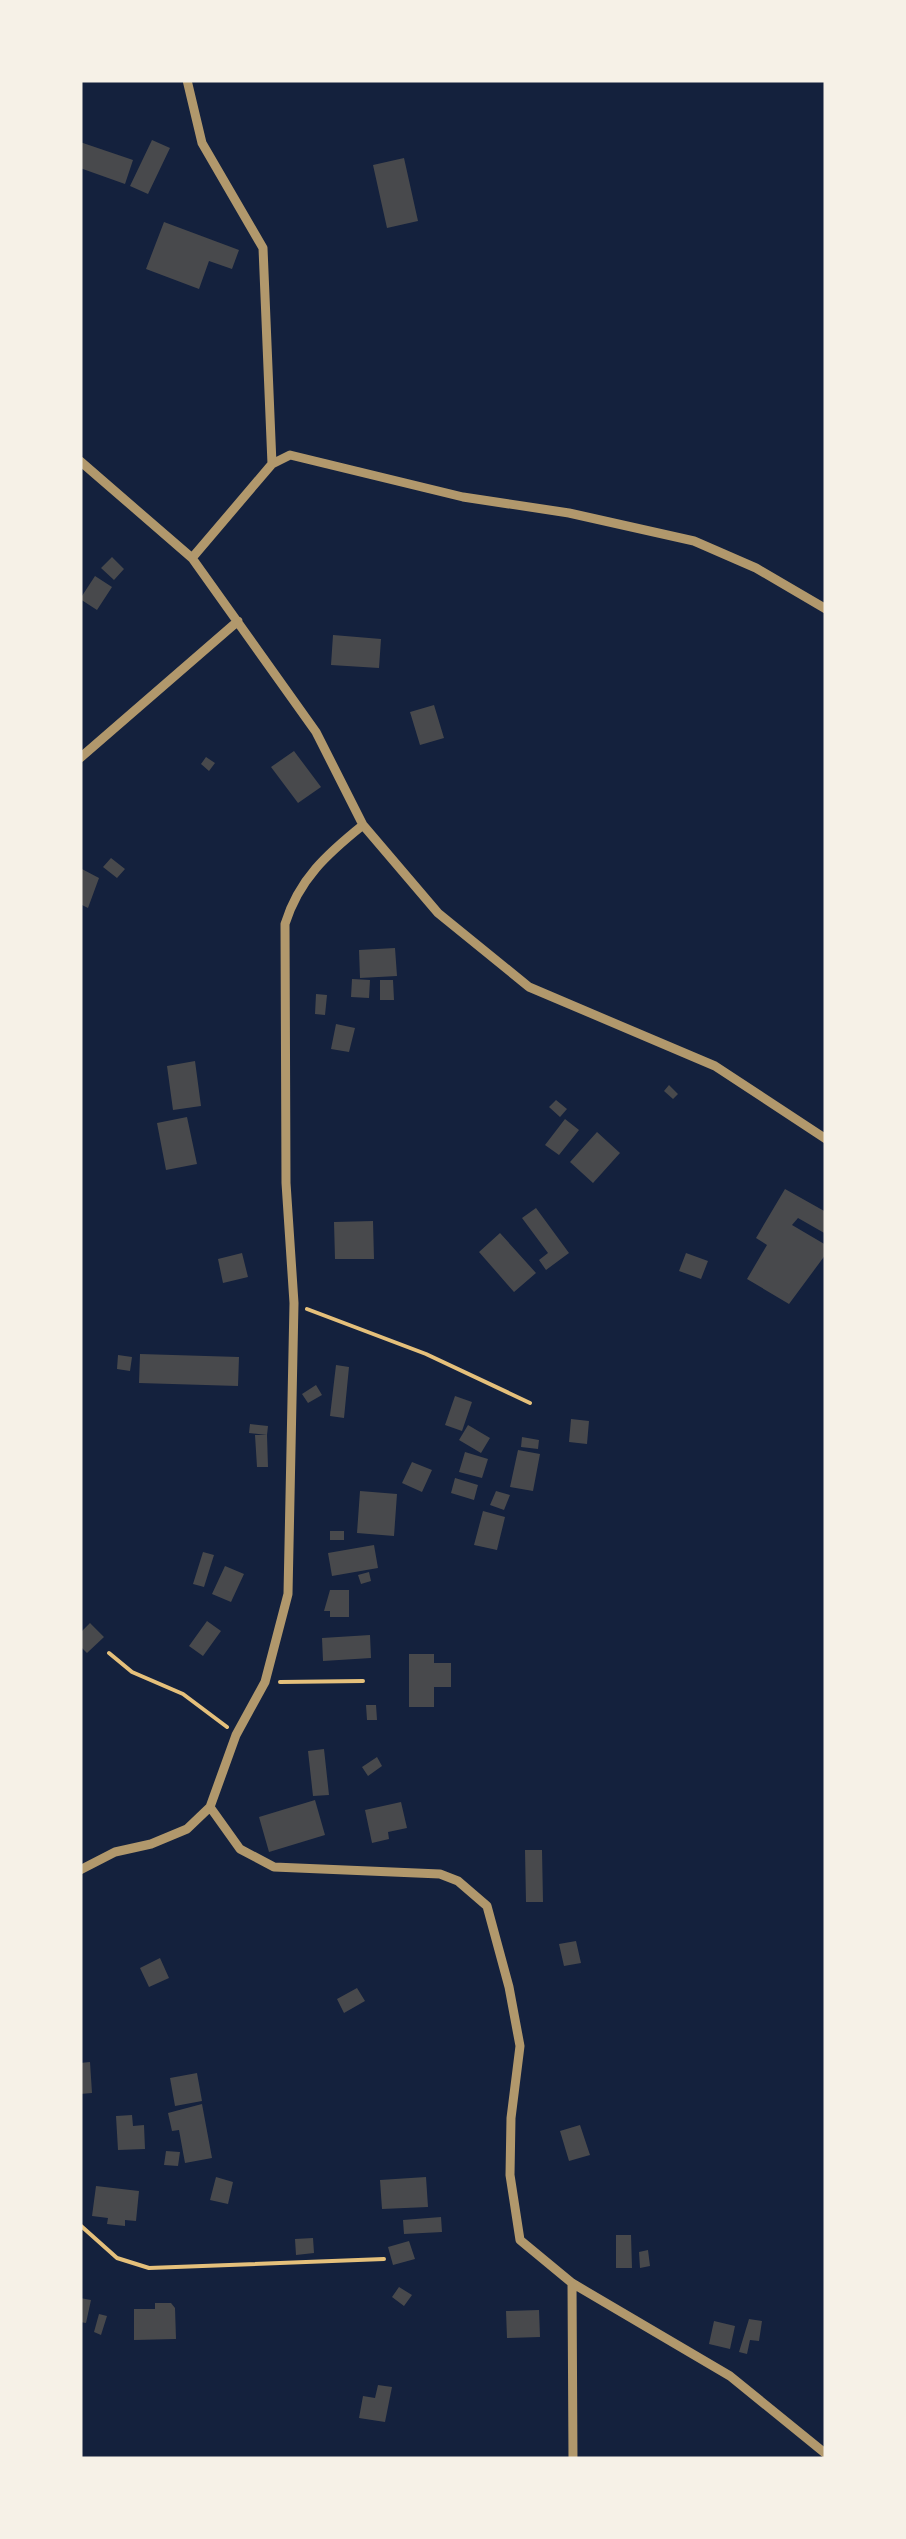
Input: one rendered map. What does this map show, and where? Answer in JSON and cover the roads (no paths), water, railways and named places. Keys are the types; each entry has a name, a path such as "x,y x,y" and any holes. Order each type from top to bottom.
{"street":[{"path":"188,80 202,143 264,248 272,464"},
{"path":"192,558 272,464 290,455 462,497 570,513 694,541 740,560 826,608"},
{"path":"80,461 192,558 316,732 363,825 438,912 529,987 715,1066 826,1139"},
{"path":"80,758 238,621"},
{"path":"80,1870 115,1852 151,1844 187,1829 210,1807 236,1735 265,1682 288,1594 294,1303 286,1183 284,924 294,893 320,861 363,825"},
{"path":"210,1807 240,1848 274,1867 440,1874 458,1881 487,1906 520,2046 511,2118 512,2210 520,2240 572,2283 730,2376 826,2454"},
{"path":"572,2283 573,2459"}]}
